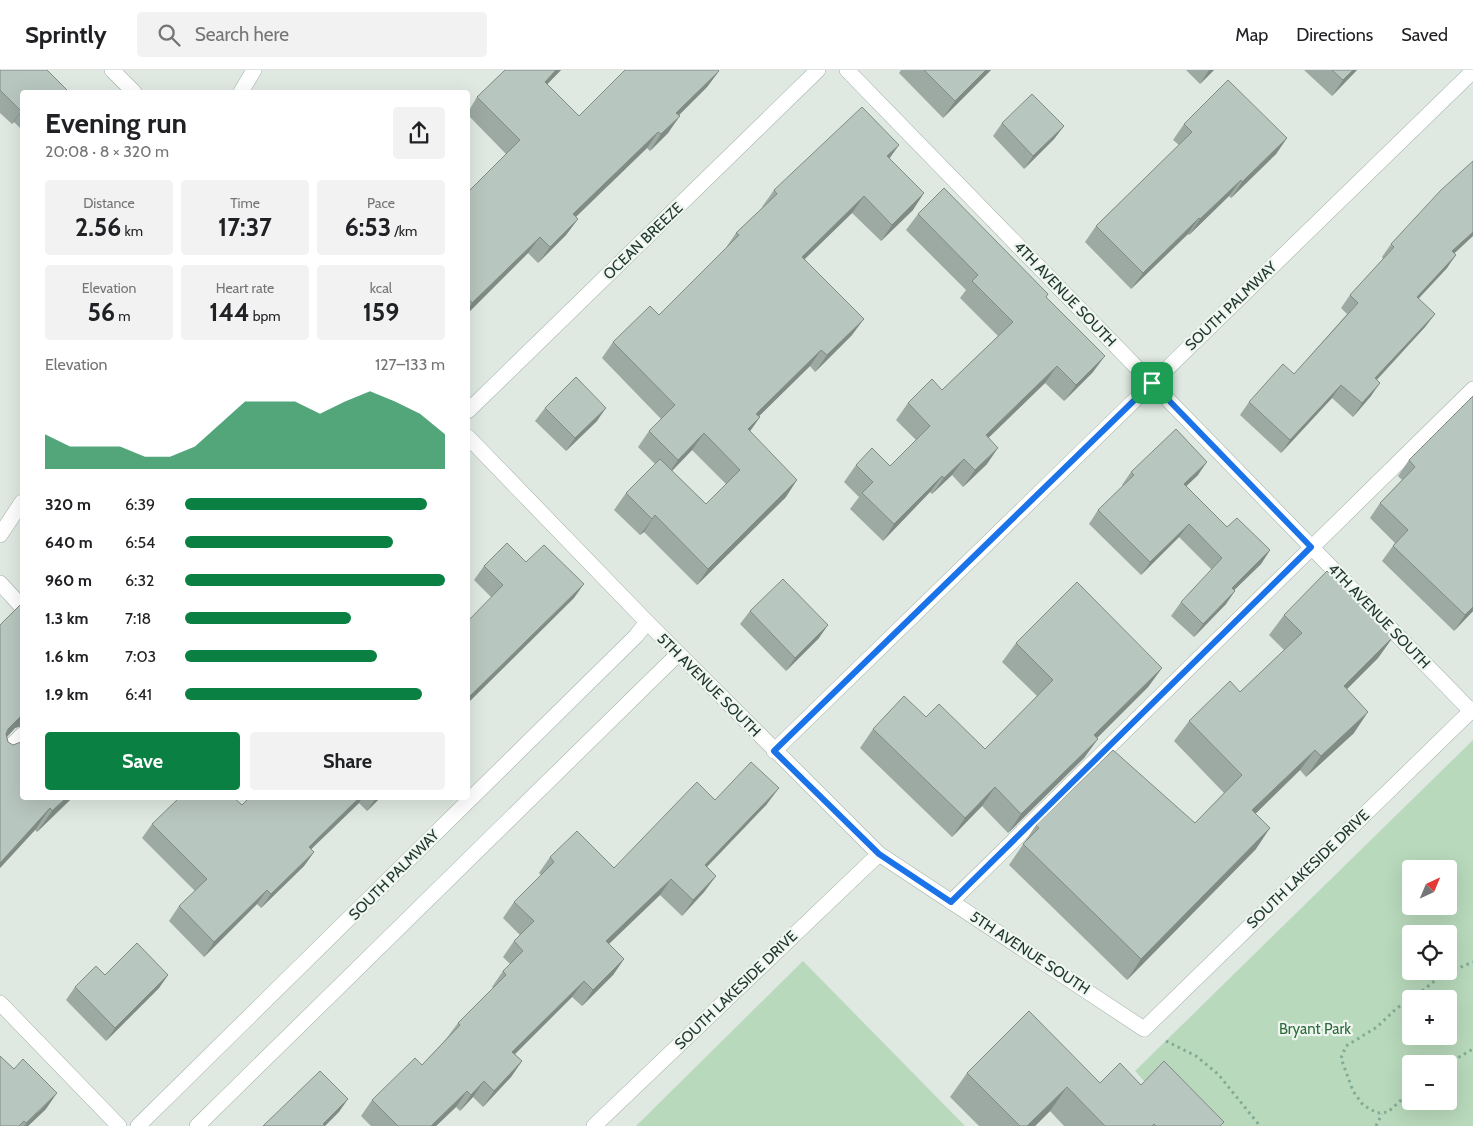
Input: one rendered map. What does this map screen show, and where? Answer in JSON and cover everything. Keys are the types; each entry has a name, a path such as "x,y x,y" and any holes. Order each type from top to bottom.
{"street":[{"path":"112,70 132,90"},
{"path":"242,90 254,70"},
{"name":"OCEAN BREEZE","path":"470,409 818,70"},
{"name":"4TH AVENUE SOUTH","path":"847,70 1472,711"},
{"name":"SOUTH PALMWAY","path":"774,751 1473,71"},
{"path":"951,902 1473,389"},
{"name":"5TH AVENUE SOUTH","path":"470,439 678,654 879,854 1144,1028"},
{"path":"0,535 20,505"},
{"path":"0,583 20,605"},
{"name":"SOUTH PALMWAY","path":"470,799 629,643 647,622"},
{"path":"197,1126 678,654"},
{"name":"SOUTH LAKESIDE DRIVE","path":"1144,1028 1472,711"},
{"path":"0,757 20,736"},
{"name":"SOUTH PALMWAY","path":"138,1126 469,800"},
{"name":"SOUTH LAKESIDE DRIVE","path":"594,1126 879,854"},
{"path":"0,1003 119,1126"}],"path":[{"path":"1423,990 1442,975 1473,962"},
{"path":"1382,1114 1363,1105 1357,1097 1349,1083 1341,1058 1346,1046 1377,1027 1402,1005"},
{"path":"1165,1041 1196,1056 1218,1074 1260,1126"},
{"path":"1457,1059 1473,1050"},
{"path":"1376,1126 1382,1114 1402,1100"}],"green space":[{"name":"Bryant Park","path":"1473,740 1473,1126 1184,1126 1135,1071"},
{"path":"803,961 965,1126 636,1126"}],"building":[{"path":"0,70 47,70 67,90 20,90 20,110 0,90"},
{"path":"505,70 556,70 545,82 579,116 625,70 719,71 676,113 680,116 661,134 658,132 573,214 578,219 550,247 540,237 472,303 470,300 470,190 520,140 477,97"},
{"path":"924,70 986,70 955,101"},
{"path":"1332,70 1353,70 1343,80"},
{"path":"1228,80 1287,138 1242,182 1241,180 1199,218 1143,273 1096,226 1192,132 1184,124"},
{"path":"1032,94 1064,126 1033,156 1002,123"},
{"path":"862,107 899,145 887,156 924,193 892,225 864,196 802,257 864,319 827,355 821,350 756,414 760,417 748,429 797,480 708,569 655,515 652,519 626,493 660,459 706,504 740,470 704,433 678,460 649,431 675,405 613,342 650,306 659,315 739,235 736,233 777,194 774,190"},
{"path":"1473,161 1473,232 1452,251 1456,255 1417,297 1435,314 1375,378 1380,383 1362,403 1341,385 1290,440 1249,402 1283,364 1294,374 1358,303 1350,295 1394,247 1391,244 1441,190"},
{"path":"944,188 1048,294 1046,297 1105,356 1076,385 1057,366 986,435 998,448 975,470 964,459 944,478 942,476 894,524 862,493 873,482 856,465 872,448 890,466 930,426 908,403 932,379 942,390 1013,322 972,281 978,275 918,214"},
{"path":"576,377 606,408 575,438 545,408"},
{"path":"1473,396 1473,607 1465,615 1393,546 1408,530 1380,503 1415,467 1409,460"},
{"path":"1176,429 1207,462 1184,484 1227,527 1237,518 1270,550 1232,588 1235,591 1203,624 1181,602 1222,558 1189,524 1150,562 1098,510 1134,475 1131,472"},
{"path":"507,543 526,562 544,545 584,584 470,696 470,619 503,585 484,566"},
{"path":"1327,571 1393,637 1344,686 1368,712 1321,756 1315,750 1252,810 1270,828 1141,959 1023,844 1039,828 1036,825 1113,750 1195,823 1242,775 1189,721 1230,681 1240,692 1302,633 1284,615"},
{"path":"783,579 828,625 795,658 750,611"},
{"path":"1077,582 1162,668 1094,735 1098,739 1021,814 995,787 965,818 873,729 904,696 926,717 939,704 985,749 1053,680 1016,643"},
{"path":"20,605 20,717 8,729 6,734 8,742 13,745 20,742 20,800 64,800 52,811 50,808 0,863 0,625"},
{"path":"751,762 779,788 705,865 716,876 693,900 671,879 606,941 624,959 593,990 584,981 512,1052 522,1061 494,1091 484,1081 471,1095 467,1091 431,1126 398,1126 372,1100 415,1058 422,1065 460,1025 458,1023 506,975 503,971 523,951 514,941 534,921 514,902 554,862 550,857 577,831 614,868 697,782 715,800"},
{"path":"177,800 236,800 242,805 247,800 357,800 309,847 314,852 271,894 267,890 214,942 179,906 207,879 152,824"},
{"path":"137,943 168,975 115,1028 75,987 96,966 105,975"},
{"path":"1029,1011 1100,1083 1120,1063 1141,1085 1164,1061 1224,1122 1220,1126 1156,1126 1154,1124 1152,1126 1105,1126 1067,1087 1027,1126 1020,1126 967,1073"},
{"path":"0,1056 14,1069 23,1059 57,1093 26,1123 24,1121 19,1126 0,1126"},
{"path":"320,1071 348,1099 323,1124 325,1126 263,1126"}],"route":[{"path":"1152,383 1311,547 951,902 879,854 774,751 1152,383"}]}
